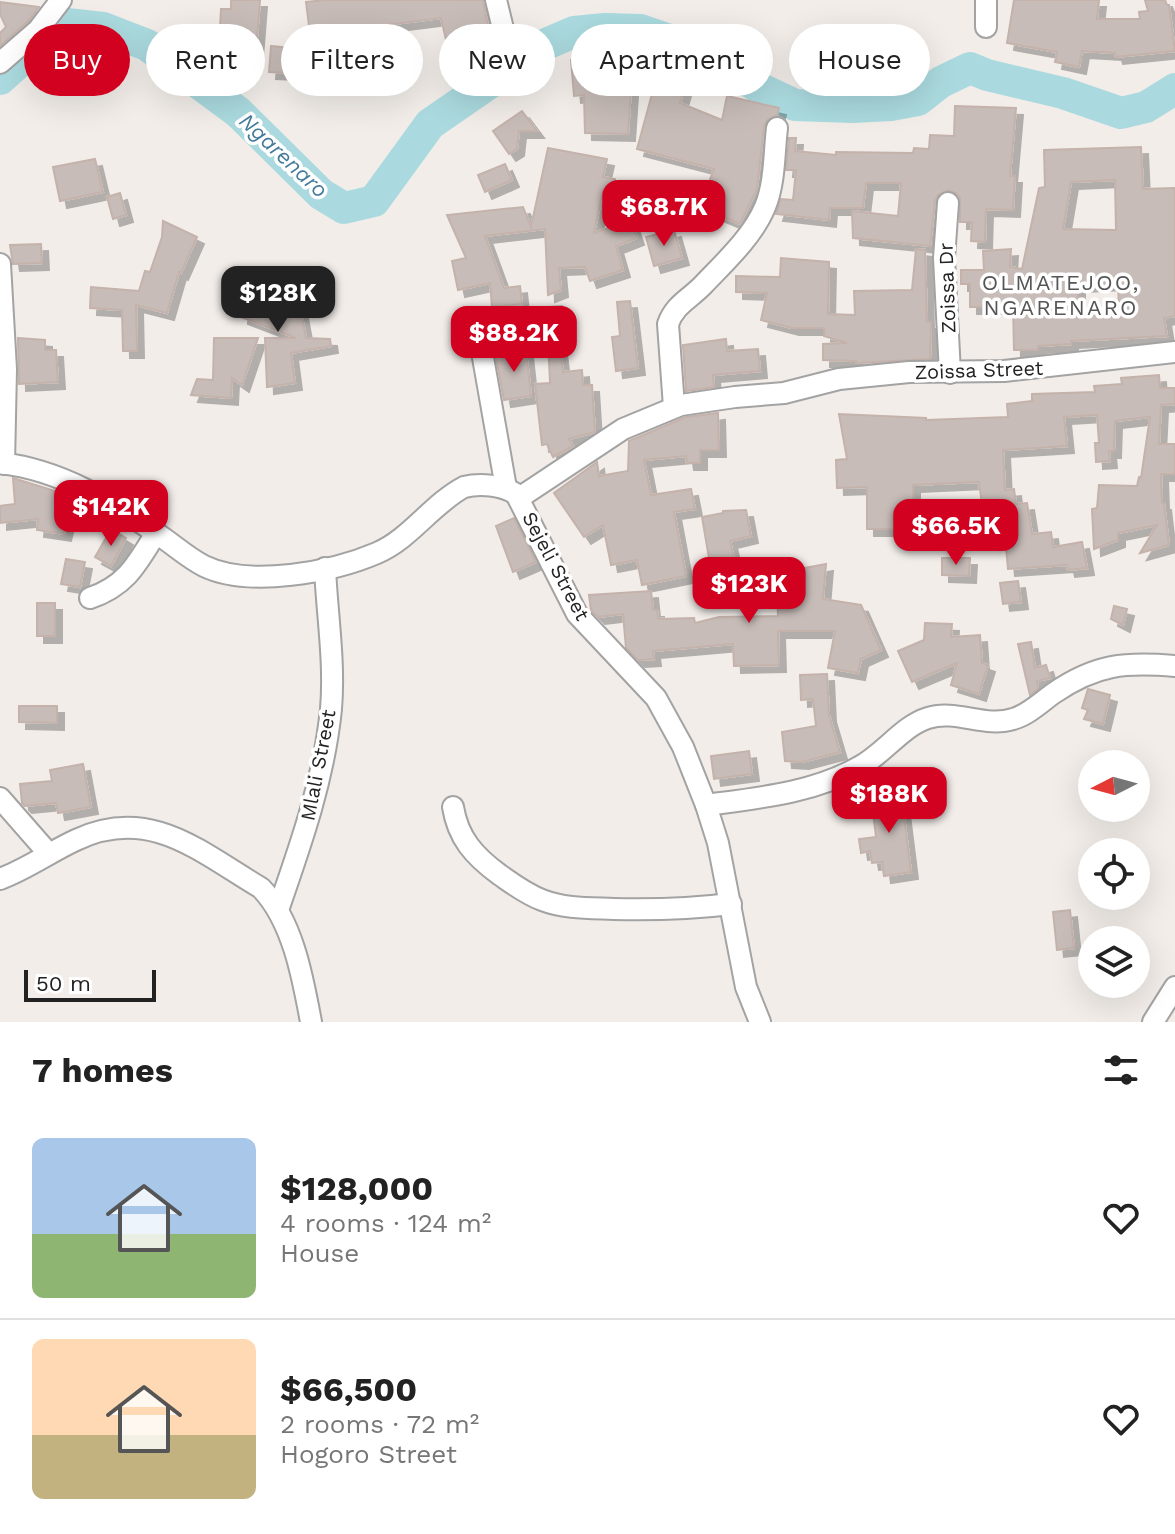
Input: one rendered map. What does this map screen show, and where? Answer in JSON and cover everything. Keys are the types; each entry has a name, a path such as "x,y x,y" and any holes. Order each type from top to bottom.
{"street":[{"path":"0,63 38,30 61,0"},
{"path":"496,0 502,24"},
{"path":"986,0 986,27"},
{"path":"674,407 668,337 671,313 701,288 729,257 765,207 772,177 777,128"},
{"name":"Zoissa Dr","path":"948,203 944,258 950,373"},
{"path":"0,264 6,369 2,464 60,477 98,495 194,560 222,572 278,576 325,568 379,553 464,487 476,484 513,493"},
{"name":"Sejeli Street","path":"479,335 513,493 577,614 649,690 683,747 706,805 725,872 746,987 760,1022"},
{"name":"Zoissa Street","path":"513,493 623,429 674,407 784,393 839,379 909,372 1004,371 1127,360 1175,352"},
{"path":"90,598 112,590 122,582 156,533"},
{"name":"Mlali Street","path":"278,910 315,796 327,742 332,665 325,568"},
{"path":"706,805 770,796 829,781 873,759 920,721 935,716 1011,720 1084,675 1101,668 1138,663 1175,666"},
{"path":"0,798 49,854"},
{"path":"453,807 463,841 472,851 511,883 541,900 583,908 649,910 731,904"},
{"path":"0,879 23,871 79,838 105,829 152,828 174,837 261,888 278,910 295,955 311,1022"},
{"path":"1153,1022 1175,987"}],"building":[{"path":"231,0 260,0 258,24 220,24 221,9 231,9"},
{"path":"483,0 488,24 442,24 441,18 394,24 309,24 306,2"},
{"path":"1014,0 1099,0 1097,19 1140,19 1139,12 1148,11 1145,0 1165,0 1169,5 1175,51 1116,57 1115,53 1082,51 1079,67 1055,62 1057,52 1007,43"},
{"path":"0,2 39,7 0,46 0,33 6,27 0,14"},
{"path":"271,46 281,47 281,73 269,72"},
{"path":"584,96 631,96 628,134 585,133"},
{"path":"651,96 682,96 680,103 722,120 727,96 779,108 777,115 767,120 764,126 757,189 740,224 699,207 714,169 637,149"},
{"path":"955,106 1016,108 1010,176 1015,176 1013,210 986,209 985,242 971,241 972,222 960,222 960,198 948,190 938,195 935,201 930,246 853,238 852,211 898,216 901,183 866,183 863,208 830,208 829,220 776,214 781,199 793,200 796,170 786,170 789,138 796,138 795,151 836,155 836,152 913,153 914,148 929,149 930,135 954,136"},
{"path":"522,111 537,131 519,131 517,149 509,154 493,131"},
{"path":"1141,147 1143,189 1175,188 1175,316 1164,318 1167,336 1071,341 1071,344 1038,346 1038,350 1014,350 1013,307 970,307 970,284 961,284 961,270 984,270 983,251 1011,249 1010,267 1022,269 1039,188 1045,187 1044,150","holes":["1115,180 1116,230 1063,229 1071,182","1118,283 1119,311 1078,314 1078,285"]},
{"path":"548,148 607,159 603,177 615,179 613,193 603,191 594,233 631,220 637,238 616,246 623,270 590,281 585,267 559,268 561,290 548,295 545,229 485,236 504,288 520,286 522,304 492,307 490,283 458,290 452,261 466,258 447,215 523,207 531,227"},
{"path":"95,159 103,192 60,201 53,167"},
{"path":"505,164 512,180 485,192 478,175"},
{"path":"120,193 126,215 113,219 107,197"},
{"path":"163,221 197,237 179,272 167,313 136,305 137,351 123,351 122,310 90,308 91,287 139,291 145,271 150,272 162,237"},
{"path":"674,230 682,258 654,266 646,237"},
{"path":"41,244 42,263 13,264 10,245"},
{"path":"916,249 925,250 927,322 931,322 930,359 856,363 823,360 823,344 847,343 824,336 824,328 792,328 761,320 767,293 736,292 736,276 780,277 781,258 829,262 828,314 855,315 854,291 912,290"},
{"path":"244,277 264,279 262,316 301,311 306,338 330,339 331,346 291,353 295,383 267,387 265,338 296,338 241,317"},
{"path":"630,301 638,368 616,371 612,337 620,336 617,302"},
{"path":"562,306 564,321 550,322 549,307"},
{"path":"18,338 45,340 45,350 56,350 58,382 19,384"},
{"path":"214,338 258,338 242,385 232,378 231,398 191,395 197,379 213,380"},
{"path":"559,339 563,372 582,370 583,385 592,385 595,432 569,439 573,446 553,457 547,444 542,445 535,384 550,383 548,340"},
{"path":"726,339 727,351 758,349 760,371 713,375 714,387 686,391 683,345"},
{"path":"526,350 531,396 504,400 495,353"},
{"path":"1159,375 1160,388 1175,388 1175,404 1161,405 1159,444 1175,444 1175,474 1161,474 1169,545 1140,553 1157,525 1118,533 1118,540 1094,549 1092,509 1097,508 1099,485 1137,486 1141,478 1150,417 1115,421 1114,451 1109,451 1110,461 1096,462 1095,443 1099,443 1097,415 1064,417 1067,446 1003,450 1005,490 1014,489 1016,504 1027,503 1032,534 1051,532 1053,547 1082,542 1087,568 1068,570 1067,565 1008,569 1003,515 984,518 979,482 913,485 913,511 894,511 895,529 867,529 867,487 837,488 836,460 847,459 839,414 926,420 1008,417 1007,404 1032,401 1032,394 1095,392 1094,386 1122,384 1121,378"},
{"path":"718,413 719,450 700,450 700,463 687,463 686,456 644,460 651,495 691,489 695,509 674,512 686,576 642,585 637,560 611,565 603,525 584,537 554,493 597,462 599,476 628,471 629,441 686,417"},
{"path":"13,478 58,492 60,515 68,517 64,534 37,530 38,519 0,523 0,506 15,504"},
{"path":"746,510 751,536 730,541 734,559 710,564 702,517 723,511"},
{"path":"514,518 536,562 513,572 496,526"},
{"path":"111,529 126,538 111,566 95,557"},
{"path":"942,558 970,558 969,576 942,575"},
{"path":"66,559 85,562 80,587 61,584"},
{"path":"826,564 823,599 861,605 881,650 861,659 858,673 828,668 835,631 778,631 779,665 734,666 733,644 653,651 654,659 638,660 626,648 623,614 598,617 591,610 589,595 651,591 653,610 657,610 658,619 694,618 695,623 719,617 778,616 777,591 786,591 783,572"},
{"path":"1018,581 1021,602 1003,604 1000,583"},
{"path":"37,603 55,603 55,636 37,636"},
{"path":"1114,606 1127,609 1123,625 1111,619"},
{"path":"925,623 952,624 951,637 980,635 982,663 988,665 979,694 951,685 957,663 912,682 898,651 924,640"},
{"path":"1031,642 1035,668 1046,665 1050,678 1037,681 1038,689 1030,695 1018,644"},
{"path":"827,674 829,715 840,752 802,762 785,761 782,732 816,726 813,699 801,700 800,675"},
{"path":"1088,689 1110,695 1103,724 1084,719 1088,710 1082,708"},
{"path":"19,706 57,706 57,723 19,722"},
{"path":"749,751 752,774 714,779 711,756"},
{"path":"83,764 91,807 58,813 56,803 25,806 22,803 20,784 52,781 50,770"},
{"path":"901,792 911,872 884,876 882,862 872,863 870,851 861,853 859,839 876,837 871,795"},
{"path":"1070,910 1074,948 1057,950 1053,912"}],"waterway":[{"name":"Ngarenaro","path":"0,79 67,24 103,28 147,45 238,112 321,194 344,208 374,201 430,124 546,44 574,32 640,30 721,63 761,89 795,105 853,107 918,100 941,82 970,68 1063,93 1121,113 1146,107 1175,89"}],"district":[{"name":"OLMATEJOO, NGARENARO","path":"1061,294"}]}
